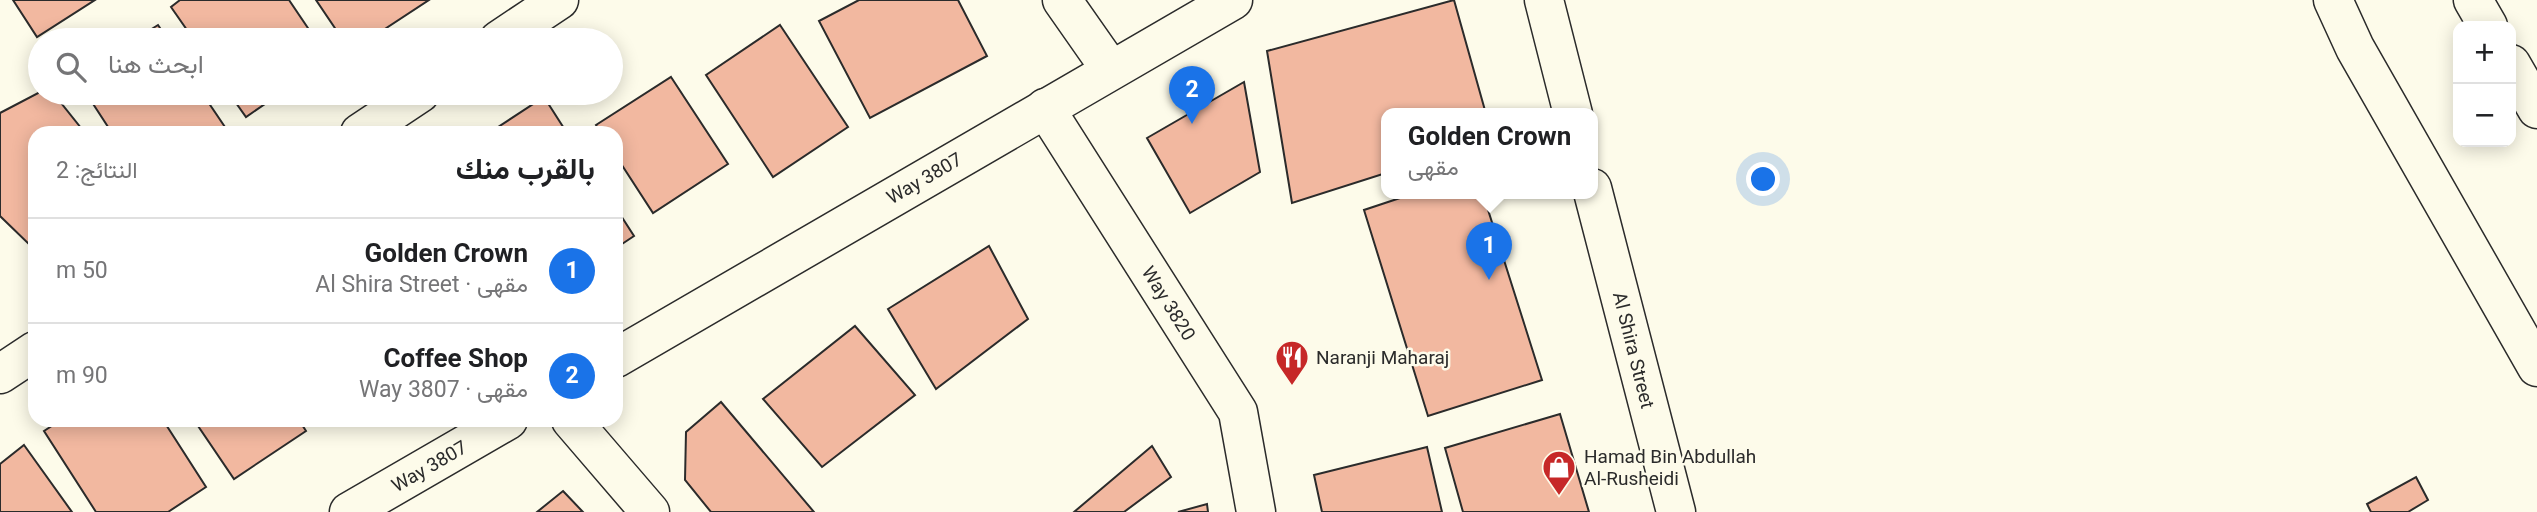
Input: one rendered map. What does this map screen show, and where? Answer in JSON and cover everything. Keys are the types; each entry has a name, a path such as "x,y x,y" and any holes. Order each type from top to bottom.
{"main road":[{"path":"517,28 559,0"},
{"path":"1062,0 1111,70"},
{"name":"Way 3807","path":"623,354 1233,0"},
{"path":"1544,0 1571,108"},
{"path":"2333,0 2356,48 2537,368"},
{"path":"2473,0 2485,21"},
{"path":"2516,73 2537,109"},
{"path":"370,126 402,105"},
{"name":"Way 3820","path":"1045,108 1238,412 1256,512"},
{"name":"Al Shira Street","path":"1595,199 1676,512"},
{"path":"0,374 28,356"},
{"name":"Way 3807","path":"349,512 497,427"},
{"path":"577,427 650,512"}],"building":[{"path":"13,0 95,0 51,28 31,28"},
{"path":"180,0 289,0 308,28 186,28 171,7"},
{"path":"316,0 429,0 386,28 335,28"},
{"path":"859,0 958,0 987,56 870,118 819,21"},
{"path":"1454,0 1484,108 1381,108 1381,175 1292,203 1267,51"},
{"path":"780,25 848,127 773,177 706,75"},
{"path":"671,77 728,164 653,213 623,167 623,126 596,125"},
{"path":"1244,82 1260,172 1190,213 1147,138"},
{"path":"28,98 28,105 63,105 79,126 28,126 28,243 0,216 0,113"},
{"path":"94,105 210,105 224,126 107,126"},
{"path":"238,105 264,105 246,117"},
{"path":"532,105 549,105 563,126 500,126"},
{"path":"1397,199 1485,199 1542,380 1428,416 1364,210"},
{"path":"623,219 634,236 623,243"},
{"path":"989,246 1028,319 936,389 888,309"},
{"path":"855,326 915,395 822,467 763,399"},
{"path":"721,402 814,512 711,512 685,480 686,432"},
{"path":"1560,414 1589,512 1463,512 1445,448"},
{"path":"50,427 167,427 206,487 168,512 96,512 44,431"},
{"path":"199,427 303,427 306,431 234,479"},
{"path":"24,445 72,512 0,512 0,464"},
{"path":"1152,446 1171,477 1124,512 1074,512"},
{"path":"1427,447 1442,512 1322,512 1314,475"},
{"path":"2416,477 2428,500 2408,512 2371,512 2367,504"},
{"path":"563,491 583,512 537,512"},
{"path":"1207,504 1208,512 1178,512"}],"place":[{"name":"Coffee Shop","path":"1192,124"},
{"name":"Golden Crown","path":"1489,280"},
{"name":"Naranji Maharaj","path":"1292,387"},
{"name":"Hamad Bin Abdullah Al-Rusheidi","path":"1559,497"}]}
